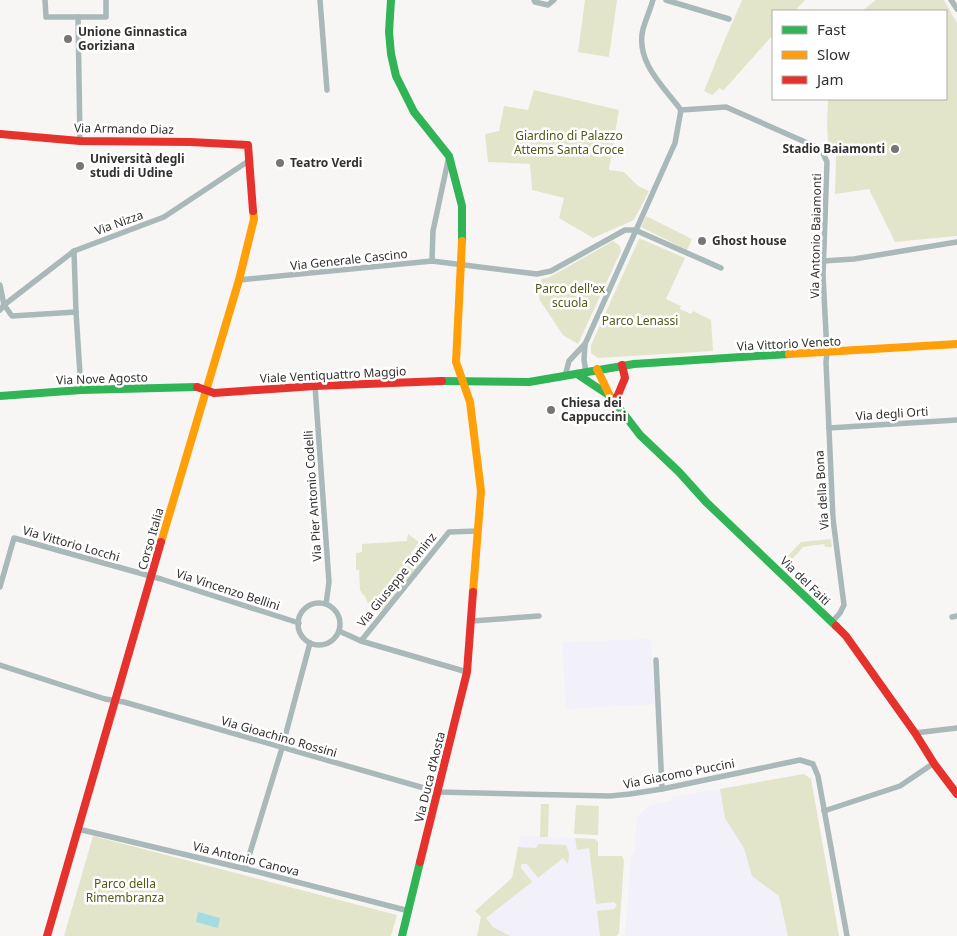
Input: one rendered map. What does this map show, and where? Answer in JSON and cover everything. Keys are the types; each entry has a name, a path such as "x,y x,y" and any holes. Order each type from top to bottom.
{"main road":[{"path":"392,0 389,32 396,76 414,112 448,156"},
{"name":"Via Armando Diaz","path":"0,134 80,141 190,142 248,145"},
{"name":"Corso Italia","path":"47,936 205,390 239,280 254,219 248,145"},
{"name":"Via Duca d'Aosta","path":"402,936 467,672 482,492 470,402 456,362 463,229 462,206 448,156"},
{"name":"Via Vittorio Veneto","path":"564,376 622,365 957,344"},
{"path":"612,399 625,378 622,365"},
{"path":"597,370 612,399"},
{"path":"576,374 612,399"},
{"name":"Viale Ventiquattro Maggio","path":"205,390 214,393 315,386 462,380 529,382 564,376"},
{"name":"Via Nove Agosto","path":"0,396 81,390 197,387 205,390"},
{"name":"Via del Faiti","path":"612,399 640,435 679,472 706,502 846,636 859,651 957,794"}],"street":[{"path":"45,0 46,17 106,17 106,0"},
{"path":"320,0 327,90"},
{"path":"534,0 535,2 548,5 554,0"},
{"path":"564,376 570,361 585,344 675,143 681,110 657,82 647,62 642,45 643,31 654,0"},
{"path":"666,0 729,18"},
{"path":"951,0 957,8"},
{"path":"78,17 80,141"},
{"name":"Via Antonio Baiamonti","path":"681,110 726,107 821,149 827,162 823,261 827,353"},
{"path":"432,261 433,231 448,156"},
{"name":"Via Nizza","path":"2,307 74,251 164,217 250,160"},
{"name":"Via Generale Cascino","path":"239,280 432,261 537,274 551,270 625,230 635,230"},
{"path":"635,230 720,268"},
{"path":"823,261 854,259 957,242"},
{"path":"74,251 81,390"},
{"path":"0,285 2,307 12,316 76,312"},
{"path":"585,344 584,360 586,372"},
{"name":"Via della Bona","path":"827,353 833,518 844,605 832,622"},
{"name":"Via Pier Antonio Codelli","path":"315,386 329,582 326,604"},
{"name":"Via degli Orti","path":"829,428 957,420"},
{"name":"Via Giuseppe Tominz","path":"361,640 449,532 478,531"},
{"name":"Via Vittorio Locchi","path":"0,588 14,538 152,576"},
{"name":"Via Vincenzo Bellini","path":"152,576 298,623"},
{"path":"319,603 326,604 338,614 340,620 339,631 331,641 322,645 310,643 301,634 298,623 300,615 308,606 319,603"},
{"path":"472,622 539,616"},
{"path":"339,631 361,640 467,672"},
{"path":"245,869 282,748 310,643"},
{"path":"656,660 662,789"},
{"name":"Via Gioachino Rossini","path":"0,665 115,701 438,792"},
{"path":"915,733 957,728"},
{"name":"Via Giacomo Puccini","path":"438,792 610,796 662,789 800,760 813,764 818,776 824,811"},
{"path":"847,936 824,811 900,786 934,763"},
{"name":"Via Antonio Canova","path":"78,829 409,911"}],"shaded area":[{"path":"651,639 655,704 566,709 562,642"},
{"path":"804,774 811,779 839,936 625,936 631,855 634,854 637,817 650,805 670,801 673,797"},
{"path":"521,836 595,839 598,842 598,856 622,856 624,861 619,933 616,936 477,936 481,917 475,911 512,878"}],"green space":[{"path":"585,0 617,0 609,57 578,52"},
{"path":"742,0 805,0 796,10 772,10 772,36 723,91 720,88 712,95 704,91"},
{"name":"Stadio Baiamonti","path":"876,0 944,0 957,23 957,236 895,242 869,189 835,194 837,154 830,143 828,144 828,100 947,100 947,10 863,10"},
{"name":"Giardino di Palazzo Attems Santa Croce","path":"534,90 619,110 609,170 624,172 638,186 649,191 634,220 593,238 559,218 564,198 532,190 530,164 488,162 485,134 499,131 504,106 528,110"},
{"path":"646,216 692,239 687,250 641,227"},
{"name":"Parco Lenassi","path":"639,239 685,258 666,299 681,306 680,309 691,314 693,311 711,320 713,351 598,358 591,353 591,345"},
{"name":"Parco dell'ex scuola","path":"613,241 620,246 621,251 578,344 563,335 539,299 541,279 548,278"},
{"path":"408,534 419,542 411,553 414,559 412,562 415,564 419,563 383,610 376,599 368,603 360,590 359,570 356,570 356,553 362,552 362,544 407,541"},
{"path":"831,539 832,547 825,547 824,544 803,547 787,565 783,561 801,542"},
{"path":"804,774 811,779 839,936 788,936 779,896 752,876 744,848 725,818 720,789"},
{"path":"541,804 549,804 548,837 540,837"},
{"path":"576,805 599,806 598,835 574,834"},
{"name":"Parco della Rimembranza","path":"93,836 397,915 391,936 64,936"},
{"path":"575,838 595,839 598,842 598,856 622,856 624,861 619,933 616,936 600,936 597,911 614,909 617,905 614,902 596,904 589,848 577,850"},
{"path":"538,844 566,845 569,853 568,864 563,858 538,878 527,864 521,864 521,868 532,882 486,918 493,927 510,936 477,936 481,917 475,911 512,878 518,847 536,848"}],"water":[{"path":"198,912 220,918 218,928 196,922"}],"traffic: fast":[{"path":"391,0 389,32 396,76 414,112 449,156 462,206 462,241"},
{"path":"442,381 529,382 634,364 789,354"},
{"path":"577,374 610,396 640,435 679,472 706,502 836,626"},
{"path":"0,396 81,390 197,387"},
{"path":"402,936 420,862"}],"traffic: slow":[{"path":"161,542 239,280 254,219 253,211"},
{"path":"462,241 456,362 470,402 481,491 473,592"},
{"path":"789,354 957,344"},
{"path":"597,369 609,394"}],"traffic: jam":[{"path":"0,134 80,141 190,142 248,145 253,211"},
{"path":"615,402 625,378 622,365"},
{"path":"197,387 214,393 315,386 442,381"},
{"path":"47,936 161,542"},
{"path":"420,862 467,672 473,592"},
{"path":"836,626 846,636 957,794"}],"place":[{"name":"Unione Ginnastica Goriziana","path":"68,39"},
{"name":"Stadio Baiamonti","path":"895,149"},
{"name":"Teatro Verdi","path":"280,163"},
{"name":"Università degli studi di Udine","path":"80,166"},
{"name":"Ghost house","path":"702,241"},
{"name":"Chiesa dei Cappuccini","path":"551,410"}]}
